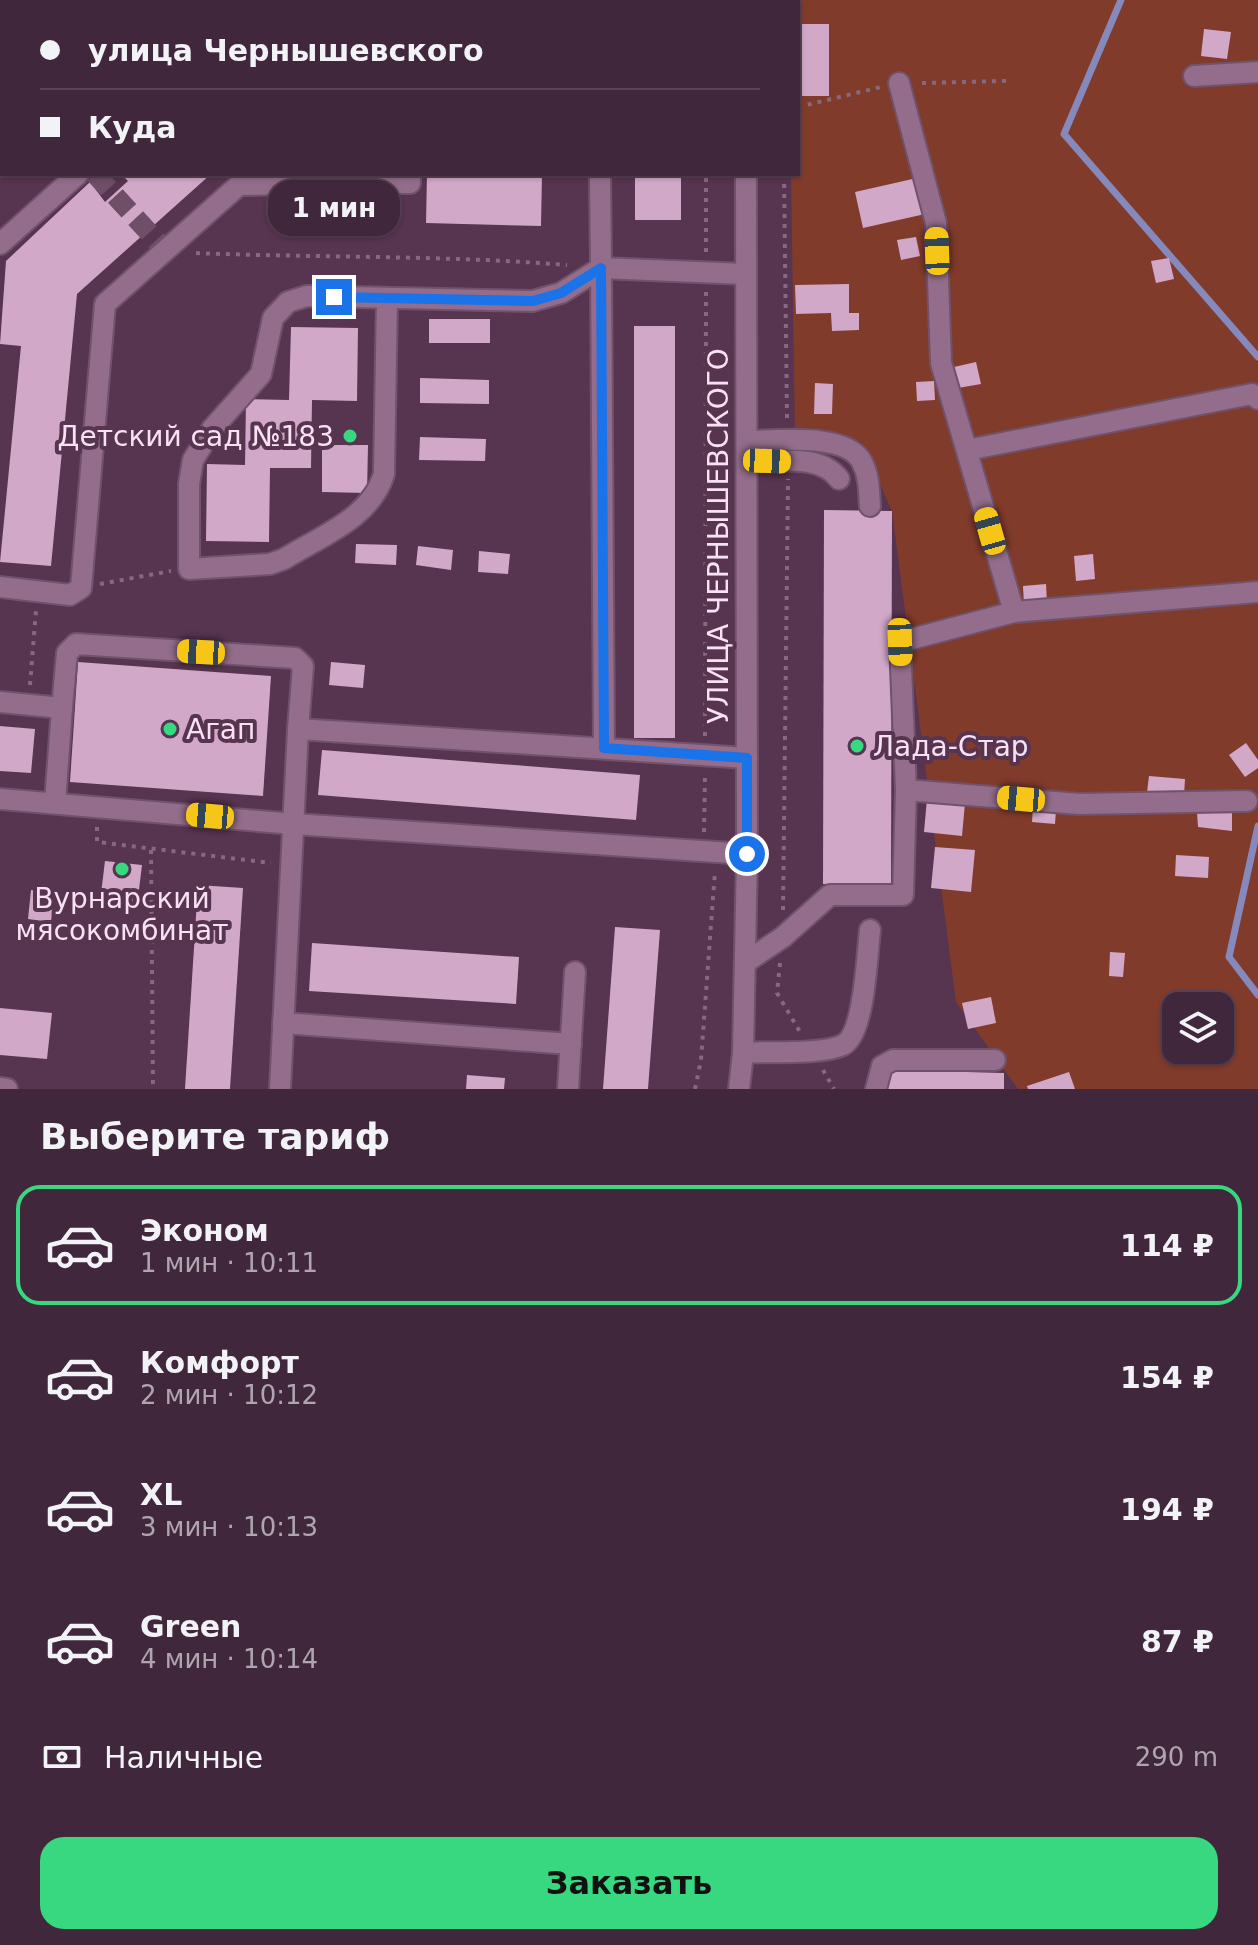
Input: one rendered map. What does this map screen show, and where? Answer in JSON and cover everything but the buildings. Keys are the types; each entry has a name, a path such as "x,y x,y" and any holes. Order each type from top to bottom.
{"street":[{"path":"1194,76 1258,72"},
{"path":"899,83 936,223 941,363 1014,612"},
{"path":"0,244 76,176"},
{"path":"0,587 70,595 81,588 105,304 239,185 410,183 410,176"},
{"path":"600,176 604,748"},
{"name":"УЛИЦА ЧЕРНЫШЕВСКОГО","path":"741,1089 747,854 746,176"},
{"path":"387,298 384,474 379,491 367,508 284,559 270,564 189,569 189,484 193,460 212,429 261,374 273,318 288,302 307,296 533,301 561,293 601,268 745,274"},
{"path":"967,450 1252,394 1258,399"},
{"path":"747,451 787,441 830,442 850,448 861,458 868,476 870,506"},
{"path":"747,451 788,462 819,463 831,468 839,479"},
{"path":"746,962 783,937 830,895 903,895 906,790 900,642 1014,612 1258,592"},
{"path":"55,803 67,653 76,644 295,658 303,666 280,1089"},
{"path":"0,702 62,708"},
{"path":"298,729 747,758"},
{"path":"906,790 1079,804 1247,801"},
{"path":"0,799 294,824 747,854"},
{"path":"743,1059 843,1045 851,1038 859,1019 870,930"},
{"path":"568,1089 575,972"},
{"path":"283,1023 571,1044"},
{"path":"876,1089 882,1066 893,1060 995,1060"},
{"path":"0,1088 7,1089"}],"path":[{"path":"695,1089 701,1060 715,870 704,831 706,176"},
{"path":"784,176 787,441"},
{"path":"166,251 360,259 492,259 601,268"},
{"path":"788,462 783,937 777,993 834,1089"},
{"path":"81,588 189,569"},
{"path":"29,705 37,591"},
{"path":"98,807 97,842 293,865"},
{"path":"151,850 153,1089"}],"shaded area":[{"path":"800,0 1258,0 1258,1089 1018,1089 956,1002 892,511 861,442 795,438 791,176 800,176"}],"waterway":[{"path":"1121,0 1064,134 1258,357"},
{"path":"1258,826 1229,957 1258,995"}],"tunnel":[{"path":"97,176 166,251"}],"place":[{"name":"Детский сад №183","path":"350,436"},
{"name":"Агап","path":"170,729"},
{"name":"Лада-Стар","path":"857,746"},
{"name":"Вурнарский мясокомбинат","path":"122,869"}],"route":[{"path":"334,297 533,301 561,293 601,268 604,748 747,758 747,854"}]}
